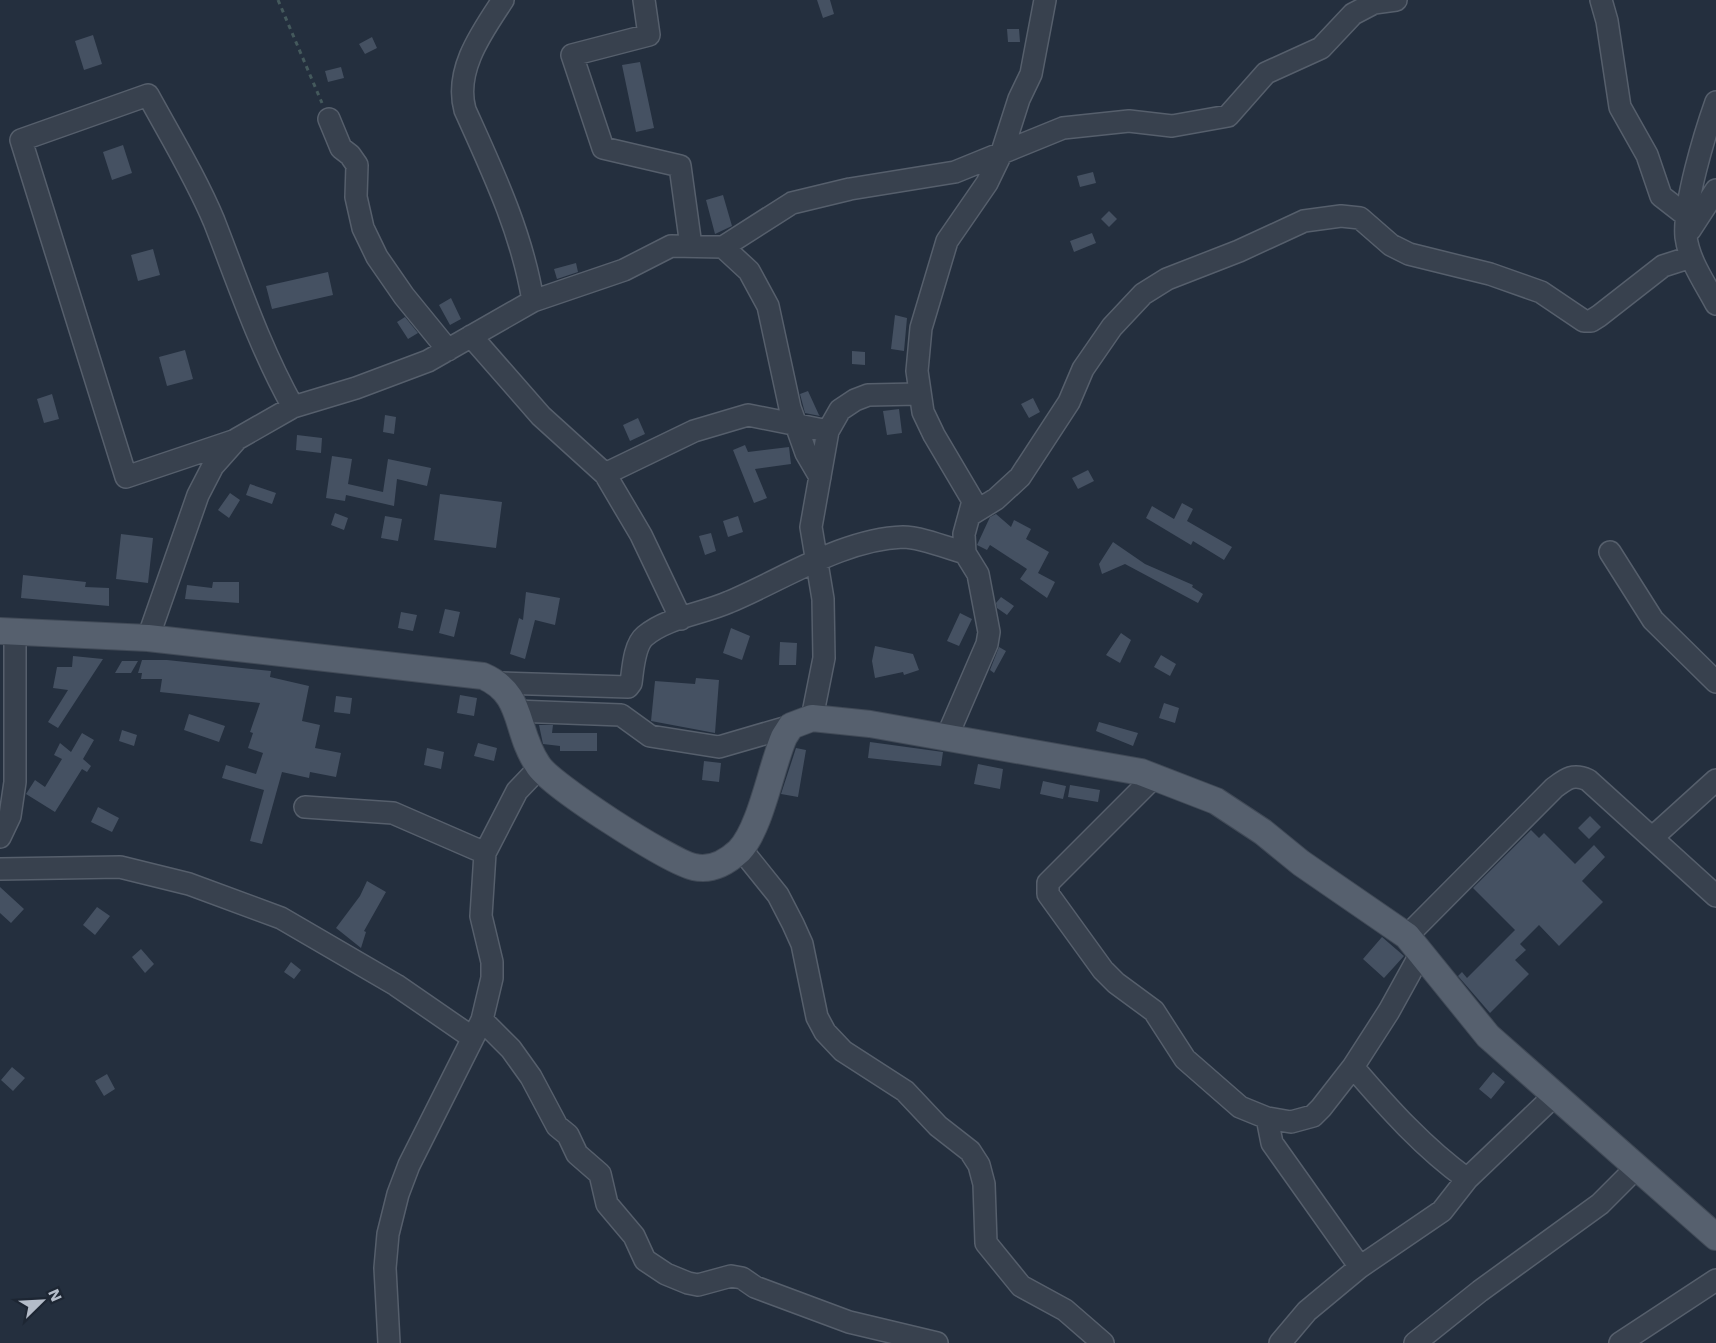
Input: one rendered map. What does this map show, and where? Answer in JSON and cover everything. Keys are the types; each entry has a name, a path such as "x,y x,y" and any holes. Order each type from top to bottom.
{"main road":[{"path":"7,631 148,638 483,676 498,683 508,693 523,739 539,768 555,783 641,840 693,867 719,864 741,849 768,787 776,755 802,722 870,724 1148,774 1215,801 1263,831 1414,945 1488,1036 1716,1237"}],"street":[{"path":"503,0 483,30 462,78 460,93 465,110 509,212 528,268 533,301"},
{"path":"644,0 648,35 572,55 603,148 680,166 691,246"},
{"path":"946,739 989,638 978,574 965,553 964,534 972,501 970,492 934,435 923,412 919,394 917,371 921,328 944,250 953,231 987,183 1002,152 1018,99 1031,74 1045,0"},
{"path":"293,407 261,347 214,222 193,176 148,96 21,140 126,477 237,439 293,407 392,376 448,350 533,301 624,270 671,246 723,248 792,203 850,189 955,172 1063,128 1129,122 1172,126 1228,116 1266,73 1321,48 1353,15 1374,3 1396,0"},
{"path":"1601,0 1607,21 1620,107 1647,155 1661,196 1687,226"},
{"path":"1716,102 1702,146 1687,226 1691,257 1716,304"},
{"path":"329,119 341,148 350,154 357,165 356,197 363,228 372,247 404,296 448,350"},
{"path":"1687,226 1716,190"},
{"path":"970,514 996,500 1020,477 1069,402 1083,369 1112,327 1143,294 1167,279 1239,251 1304,220 1341,216 1360,218 1391,245 1409,254 1490,274 1541,292 1584,321 1591,321 1599,316 1663,266 1691,257"},
{"path":"723,248 749,271 768,306 796,423 806,453 820,477"},
{"path":"471,336 541,416 605,474 641,535 681,619"},
{"path":"515,711 621,715 650,736 719,747 802,722 824,658 824,599 811,527 828,431 840,410 855,400 868,395 919,394"},
{"path":"605,474 694,431 748,415 828,431"},
{"path":"148,638 198,495 213,465 237,439"},
{"path":"498,683 623,688 631,683 640,641 655,629 729,602 817,560 858,546 904,537 965,553"},
{"path":"1610,552 1653,620 1716,682"},
{"path":"0,837 10,816 15,782 7,631"},
{"path":"621,715 623,688"},
{"path":"389,1343 385,1268 388,1234 398,1194 409,1165 477,1029 492,978 492,962 481,916 485,853 517,790 539,768"},
{"path":"1148,774 1048,883 1047,894 1103,970 1116,983 1154,1011 1185,1059 1239,1107 1267,1118 1291,1122 1313,1116 1353,1067 1389,1011 1414,945 1443,902 1511,828 1569,777 1579,776 1588,780 1716,896"},
{"path":"1653,837 1716,780"},
{"path":"305,807 393,813 485,853"},
{"path":"741,849 778,895 793,924 802,944 817,1017 825,1032 843,1051 905,1090 938,1126 970,1151 979,1165 984,1184 986,1243 1021,1286 1065,1310 1103,1343"},
{"path":"0,869 120,867 189,884 281,918 511,1049 531,1077 558,1126 568,1135 577,1154 600,1174 607,1204 634,1236 640,1254 666,1275 698,1285 722,1277 742,1278 755,1287 849,1322 937,1343"},
{"path":"1353,1067 1443,1162 1467,1179"},
{"path":"1280,1343 1307,1311 1360,1266 1442,1211 1467,1179 1555,1095"},
{"path":"1267,1118 1272,1143 1360,1266"},
{"path":"1415,1343 1480,1291 1600,1204 1637,1167"},
{"path":"1620,1343 1716,1280"}],"path":[{"path":"278,0 329,119"}],"building":[{"path":"817,0 830,0 834,14 823,18"},
{"path":"1007,29 1019,29 1020,42 1008,42"},
{"path":"93,35 102,64 84,70 75,41"},
{"path":"372,37 377,48 365,54 359,44"},
{"path":"640,62 654,128 636,132 622,65"},
{"path":"341,67 344,78 328,82 325,71"},
{"path":"123,145 132,173 112,180 103,152"},
{"path":"1093,172 1096,183 1080,187 1077,176"},
{"path":"723,195 732,226 715,234 706,200"},
{"path":"1109,211 1117,219 1109,227 1101,219"},
{"path":"1092,233 1096,243 1074,252 1070,241"},
{"path":"153,249 160,275 138,281 131,255"},
{"path":"576,263 578,272 557,279 554,269"},
{"path":"328,272 333,295 272,309 266,286"},
{"path":"451,298 461,319 450,325 439,305"},
{"path":"895,315 907,318 904,351 891,349"},
{"path":"405,317 418,333 408,339 397,322"},
{"path":"185,350 193,379 167,386 159,357"},
{"path":"852,351 865,352 865,365 852,364"},
{"path":"808,391 820,416 805,413 800,394"},
{"path":"52,394 59,419 44,423 37,399"},
{"path":"1033,398 1040,412 1029,418 1021,404"},
{"path":"899,409 902,433 887,435 883,411"},
{"path":"385,415 396,417 394,434 383,432"},
{"path":"638,418 645,434 630,441 623,425"},
{"path":"297,435 322,438 321,453 296,450"},
{"path":"745,445 748,452 789,447 791,464 755,469 767,498 754,503 733,450"},
{"path":"332,456 352,459 348,484 383,492 388,459 431,468 427,486 397,479 394,506 346,495 345,501 326,498"},
{"path":"1088,470 1094,481 1078,489 1072,478"},
{"path":"250,484 276,493 272,504 246,495"},
{"path":"230,493 240,500 229,518 218,510"},
{"path":"440,494 502,502 496,548 434,540"},
{"path":"1182,503 1193,509 1187,521 1232,547 1224,560 1193,541 1191,545 1146,518 1152,506 1174,519"},
{"path":"335,513 348,518 344,530 331,525"},
{"path":"996,514 1011,527 1014,520 1031,529 1026,539 1049,552 1038,573 1055,582 1047,598 1020,579 1027,569 990,545 987,550 977,545 990,517"},
{"path":"385,516 402,519 398,541 381,538"},
{"path":"738,516 743,532 728,537 723,521"},
{"path":"711,533 716,551 705,555 699,536"},
{"path":"121,534 153,538 148,583 116,579"},
{"path":"1113,542 1145,564 1193,585 1192,587 1203,594 1198,603 1125,564 1102,574 1099,564"},
{"path":"23,575 86,582 85,587 109,588 109,606 21,598"},
{"path":"213,582 239,582 239,603 185,599 187,585 212,588"},
{"path":"526,592 560,598 555,625 535,620 525,659 510,654 519,618 523,620"},
{"path":"1001,597 1014,606 1007,615 997,608 996,603"},
{"path":"445,609 460,612 454,637 439,633"},
{"path":"401,612 417,615 413,631 398,628"},
{"path":"960,613 972,619 959,646 947,641"},
{"path":"731,628 750,636 742,660 723,653"},
{"path":"1121,633 1131,640 1120,663 1106,655"},
{"path":"780,642 797,643 796,665 779,665"},
{"path":"875,646 913,654 919,670 904,675 903,672 875,678 872,661"},
{"path":"999,647 1006,651 994,673 990,670"},
{"path":"1161,655 1176,664 1170,676 1154,667"},
{"path":"73,656 103,659 58,728 48,722 68,690 53,688 57,667 72,667"},
{"path":"142,660 167,660 271,671 270,677 309,686 302,721 320,725 315,748 341,753 336,777 310,772 309,778 282,772 262,844 250,841 264,790 222,778 226,765 256,774 263,753 248,748 253,733 250,732 260,703 160,692 162,679 141,679 142,673 138,673"},
{"path":"122,661 138,661 131,673 115,673"},
{"path":"696,678 719,680 715,733 651,721 655,681 695,684"},
{"path":"460,695 477,698 474,716 457,713"},
{"path":"336,696 352,698 350,714 334,712"},
{"path":"1164,703 1179,708 1175,723 1159,718"},
{"path":"189,714 225,726 219,742 184,730"},
{"path":"1099,722 1138,733 1133,746 1096,731"},
{"path":"539,725 553,725 552,733 597,733 597,751 560,751 560,746 543,744"},
{"path":"122,730 137,735 134,746 119,741"},
{"path":"82,733 94,740 83,759 91,766 87,772 82,769 55,812 26,794 35,780 45,787 62,759 54,755 60,743 71,752"},
{"path":"870,742 943,752 941,766 868,758"},
{"path":"478,743 497,748 494,761 474,756"},
{"path":"427,748 444,752 441,769 424,765"},
{"path":"796,748 806,750 798,797 781,794"},
{"path":"704,761 721,763 719,782 702,780"},
{"path":"978,764 1003,769 1000,789 974,784"},
{"path":"1043,781 1066,786 1063,799 1040,794"},
{"path":"1070,785 1100,790 1098,802 1068,797"},
{"path":"98,807 119,818 112,832 91,822"},
{"path":"1590,816 1601,827 1589,839 1578,828"},
{"path":"1531,830 1539,838 1544,833 1575,864 1594,845 1605,857 1582,881 1603,902 1559,946 1539,925 1520,944 1526,950 1515,960 1529,974 1490,1013 1458,976 1462,972 1467,978 1515,930 1473,888"},
{"path":"367,881 386,892 364,931 366,932 361,948 336,928 360,896"},
{"path":"0,887 24,909 11,923 0,913"},
{"path":"97,907 110,916 95,935 83,925"},
{"path":"1382,937 1404,956 1384,978 1363,959"},
{"path":"141,949 154,964 145,973 132,957"},
{"path":"291,962 301,970 294,979 284,972"},
{"path":"12,1067 25,1078 13,1091 1,1080"},
{"path":"1493,1072 1505,1082 1491,1099 1479,1089"},
{"path":"107,1074 115,1089 104,1096 95,1081"}]}
